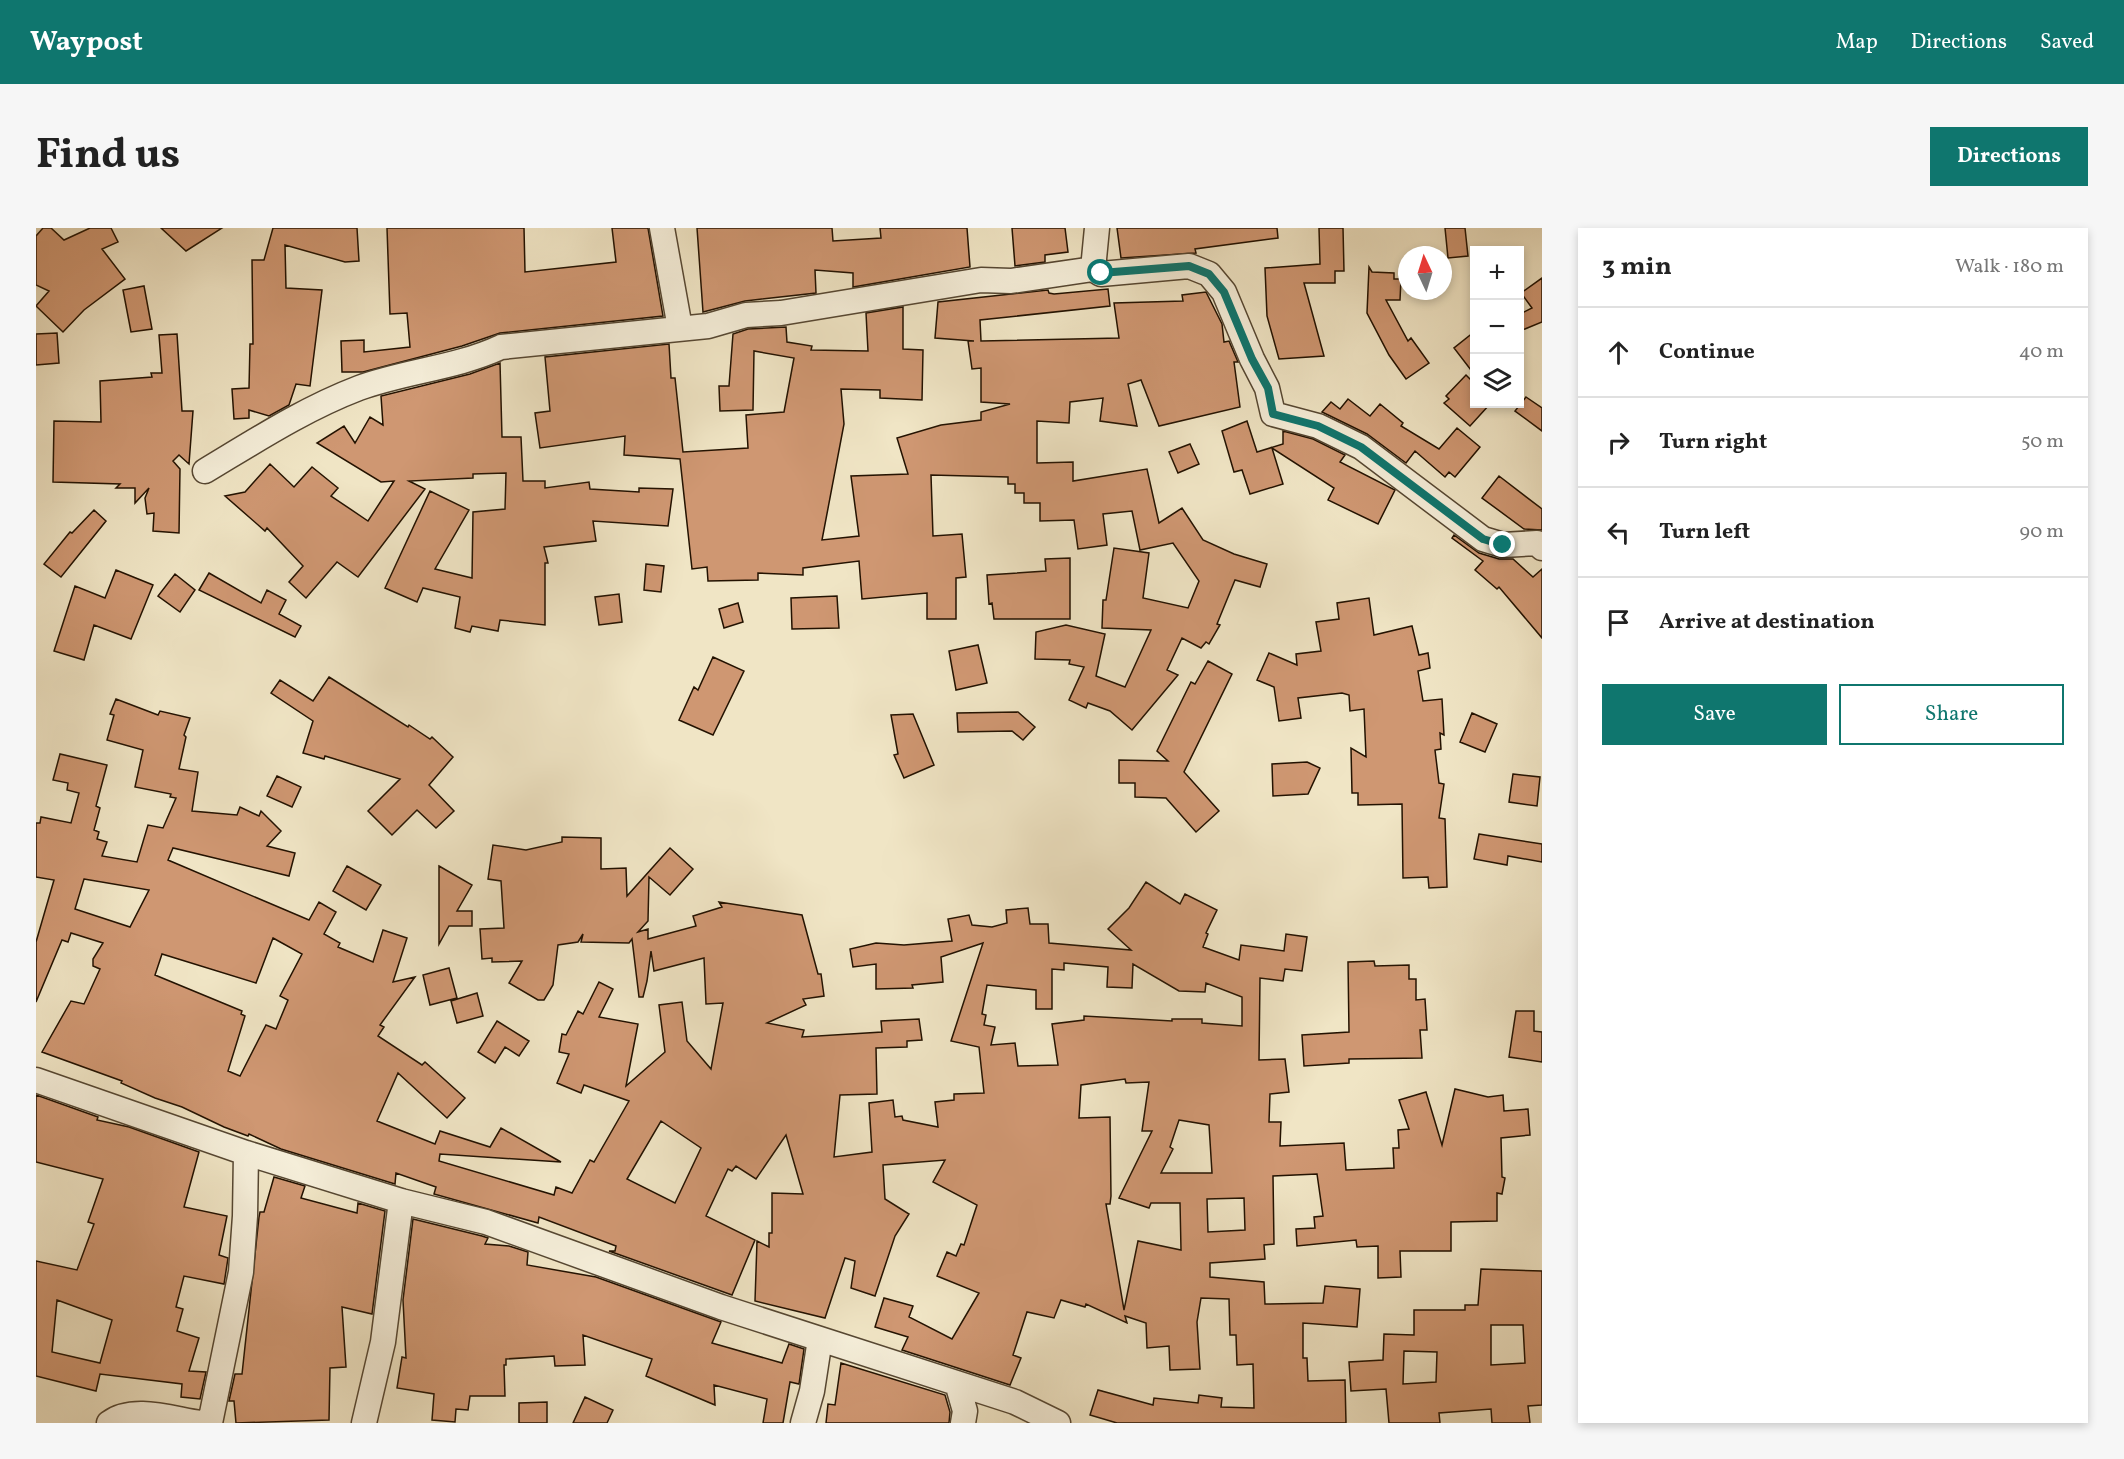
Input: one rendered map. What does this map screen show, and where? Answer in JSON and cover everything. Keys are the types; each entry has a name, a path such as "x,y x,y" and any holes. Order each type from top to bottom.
{"street":[{"path":"662,228 680,328"},
{"path":"1093,269 1097,228"},
{"path":"205,471 292,418 360,387 479,357 501,347 708,326 746,315 782,313 981,280 1011,281 1093,269 1108,274 1189,266 1209,274 1224,292 1252,359 1268,388 1273,414 1318,426 1361,447 1483,539 1503,545 1537,543 1542,548"},
{"path":"36,1080 246,1153 401,1201 486,1222 721,1307 1015,1402 1058,1423"},
{"path":"210,1423 241,1272 246,1153"},
{"path":"364,1423 383,1342 401,1201"},
{"path":"803,1423 812,1391 820,1339"},
{"path":"957,1383 965,1411 963,1423"},
{"path":"109,1423 120,1415 137,1414 200,1423"}],"building":[{"path":"43,228 51,228 64,240 90,228 111,228 118,242 102,249 125,279 84,310 63,332 36,306 49,291 36,285 36,236"},
{"path":"161,228 222,228 186,251"},
{"path":"273,228 357,228 359,261 345,262 285,245 286,288 322,290 310,386 296,384 289,405 269,416 249,410 249,418 234,419 232,389 249,388 250,344 253,344 252,260 264,260"},
{"path":"387,228 524,228 525,272 616,262 612,228 648,228 663,316 500,333 462,346 363,372 342,372 341,341 364,340 364,352 410,347 407,313 390,314"},
{"path":"697,228 832,228 833,241 881,238 880,228 967,228 970,267 853,287 853,273 815,270 816,293 745,301 703,312"},
{"path":"1012,228 1065,228 1068,252 1045,255 1045,262 1015,266"},
{"path":"1117,228 1277,228 1278,238 1195,249 1196,253 1121,258"},
{"path":"1319,228 1343,228 1344,271 1335,271 1335,283 1304,283 1324,356 1279,359 1267,316 1265,268 1320,264"},
{"path":"1445,228 1465,228 1468,256 1452,258 1452,246 1447,246"},
{"path":"1369,267 1372,272 1394,273 1394,279 1398,279 1398,300 1386,300 1408,341 1411,338 1429,363 1406,379 1389,355 1367,313"},
{"path":"1542,278 1542,322 1524,329 1524,312 1532,308 1524,297 1524,291"},
{"path":"144,286 152,329 131,332 123,290"},
{"path":"1108,289 1110,306 980,320 981,341 1119,338 1114,303 1183,301 1182,295 1206,292 1222,324 1224,342 1229,341 1238,362 1234,362 1240,407 1159,426 1141,380 1128,384 1137,426 1100,421 1103,398 1070,402 1069,423 1037,421 1037,463 1073,462 1073,481 1147,469 1159,523 1182,508 1203,540 1234,554 1267,564 1260,587 1235,580 1217,624 1220,625 1209,644 1206,642 1201,648 1182,638 1167,670 1178,675 1132,730 1110,711 1088,703 1086,708 1069,700 1084,667 1069,664 1070,660 1035,659 1036,632 1066,625 1105,634 1096,676 1125,687 1151,630 1102,628 1103,600 1106,600 1114,548 1149,553 1143,598 1188,608 1199,581 1173,543 1140,550 1132,511 1103,514 1107,545 1078,549 1074,520 1040,521 1040,503 1024,503 1024,493 1015,493 1015,484 1008,484 1008,477 931,475 933,536 962,534 966,577 956,578 956,619 927,619 927,593 862,599 859,561 803,568 803,575 758,573 758,580 708,581 707,567 692,569 680,459 624,455 625,436 540,448 535,413 550,411 545,357 669,344 671,378 675,378 683,452 748,448 746,415 784,412 794,358 754,351 753,410 720,411 719,386 729,386 733,334 748,329 786,327 787,342 812,346 811,350 868,351 866,313 903,307 903,349 923,350 922,400 880,398 880,390 841,389 844,424 822,540 859,536 851,476 908,474 897,438 941,425 981,420 981,412 1010,404 981,402 981,368 972,369 968,341 974,341 935,338 938,302 1048,290 1049,293 1054,294"},
{"path":"57,333 59,363 36,365 36,334"},
{"path":"177,334 182,411 193,411 189,464 179,455 173,461 180,469 179,533 153,531 154,513 147,514 145,498 149,488 135,503 135,488 116,488 120,484 53,482 54,421 101,422 100,381 152,377 151,373 162,373 159,335"},
{"path":"1470,335 1470,369 1454,348"},
{"path":"500,363 502,437 521,437 523,481 545,481 545,488 589,482 590,489 639,492 639,488 673,489 668,526 593,521 596,541 544,547 548,563 545,563 545,625 500,620 498,631 472,626 470,632 455,628 460,597 423,588 417,602 385,588 430,491 469,510 435,569 472,578 473,512 505,509 506,473 473,474 473,478 409,481 425,489 358,577 337,562 306,598 289,582 303,566 267,528 265,531 225,496 245,492 270,464 294,487 312,467 338,488 331,496 368,521 394,481 381,482 317,443 344,426 355,443 370,417 383,425 381,396 470,374"},
{"path":"1466,375 1470,379 1470,408 1486,408 1470,426 1444,403 1449,399 1446,396"},
{"path":"1526,397 1542,408 1542,431 1515,411 1517,408 1524,408"},
{"path":"1348,399 1370,416 1380,404 1403,423 1401,426 1439,449 1457,428 1480,447 1455,477 1449,472 1445,477 1415,451 1406,463 1367,434 1322,412 1331,402 1340,409"},
{"path":"1247,421 1257,452 1283,444 1283,431 1313,439 1345,455 1340,462 1395,490 1378,524 1328,500 1334,488 1272,448 1283,484 1250,494 1242,470 1234,472 1222,431"},
{"path":"1190,444 1199,464 1178,473 1169,452"},
{"path":"1499,476 1542,509 1542,530 1524,529 1482,498"},
{"path":"94,510 106,521 61,577 44,564 70,532 72,533"},
{"path":"1454,535 1479,553 1499,559 1513,559 1533,577 1542,569 1542,638 1499,587 1497,589 1475,570 1483,561 1452,538"},
{"path":"1070,558 1070,619 994,619 992,603 989,604 987,575 1046,571 1045,559"},
{"path":"646,564 664,566 661,592 644,590"},
{"path":"116,570 153,585 131,639 94,625 84,660 54,651 75,586 105,598"},
{"path":"209,573 261,603 267,590 286,600 279,614 301,626 295,637 199,590"},
{"path":"175,574 195,590 180,612 158,596"},
{"path":"619,594 622,622 599,625 595,597"},
{"path":"837,596 839,628 792,629 791,598"},
{"path":"1369,598 1374,635 1412,626 1419,655 1428,653 1430,668 1418,671 1423,701 1442,699 1444,735 1440,733 1441,749 1435,750 1439,783 1444,784 1439,818 1445,819 1447,887 1429,888 1428,877 1403,878 1402,804 1358,805 1358,793 1352,793 1351,748 1366,757 1364,709 1350,711 1349,695 1342,693 1298,698 1301,718 1279,721 1274,687 1257,680 1269,653 1297,665 1296,654 1321,651 1316,622 1339,619 1337,603"},
{"path":"738,603 743,622 724,628 719,609"},
{"path":"978,645 987,683 956,690 949,651"},
{"path":"713,657 744,671 713,735 679,720 694,687 698,690"},
{"path":"1208,661 1232,674 1184,772 1219,811 1196,832 1166,798 1135,797 1135,783 1119,783 1119,760 1168,761 1157,751 1191,682 1195,684"},
{"path":"329,677 408,727 409,725 430,739 432,737 453,757 429,785 454,811 436,828 417,810 392,835 368,811 400,779 325,756 324,759 303,753 313,721 271,693 280,680 313,701"},
{"path":"116,699 158,715 160,711 190,718 184,735 186,737 179,769 198,772 192,811 237,815 240,807 259,816 261,811 281,831 267,846 295,853 289,876 173,848 168,860 309,920 319,902 336,912 324,934 340,943 338,947 373,962 383,930 407,938 393,982 415,977 380,1025 384,1027 378,1036 422,1065 425,1062 465,1098 447,1118 398,1073 377,1121 435,1144 440,1131 490,1147 501,1128 561,1162 440,1154 439,1161 554,1195 556,1187 572,1193 590,1160 594,1162 629,1101 584,1085 581,1093 557,1083 569,1054 559,1052 562,1034 566,1035 578,1011 583,1014 599,982 613,989 599,1017 638,1024 626,1086 665,1052 659,1005 682,1002 687,1041 711,1069 723,1003 706,1004 704,958 654,971 651,951 643,997 639,997 632,939 629,943 581,942 583,934 578,942 558,945 553,985 544,1000 538,1000 509,983 522,961 492,962 492,958 482,959 480,929 504,928 501,881 488,879 493,845 526,850 562,842 562,837 601,838 601,869 626,868 627,896 670,848 693,869 670,895 649,877 648,921 638,932 648,929 648,939 696,926 693,916 722,907 719,902 802,915 818,974 821,974 824,996 803,999 806,1005 767,1023 804,1030 802,1037 882,1032 881,1021 919,1019 922,1040 907,1041 907,1047 876,1048 877,1094 840,1095 834,1157 872,1152 869,1103 893,1100 895,1117 902,1116 903,1120 938,1127 935,1102 954,1100 954,1094 984,1093 979,1047 951,1041 983,943 941,957 943,982 912,985 913,988 876,989 876,964 853,967 850,949 876,943 904,945 952,941 948,919 969,915 972,925 992,927 1007,923 1006,910 1028,908 1030,924 1048,924 1049,943 1131,950 1108,929 1129,908 1146,882 1180,904 1185,894 1217,910 1206,933 1208,934 1203,947 1239,960 1241,945 1284,951 1286,934 1307,937 1302,971 1285,969 1283,981 1260,978 1259,1060 1285,1059 1289,1092 1270,1094 1269,1122 1281,1122 1280,1146 1344,1143 1346,1170 1394,1168 1393,1148 1399,1148 1398,1130 1409,1129 1399,1100 1426,1092 1442,1145 1455,1089 1488,1097 1503,1095 1504,1111 1528,1109 1530,1135 1501,1138 1502,1177 1505,1178 1502,1194 1497,1193 1497,1221 1451,1222 1451,1251 1400,1251 1401,1277 1378,1278 1378,1246 1357,1247 1356,1240 1297,1246 1296,1229 1315,1228 1314,1217 1323,1216 1317,1174 1273,1176 1274,1244 1264,1245 1265,1259 1210,1263 1210,1277 1264,1282 1265,1304 1323,1303 1325,1286 1360,1289 1357,1327 1303,1323 1303,1358 1307,1358 1308,1381 1345,1380 1346,1423 1117,1423 1090,1415 1098,1390 1153,1405 1154,1398 1198,1403 1199,1395 1222,1398 1221,1407 1254,1408 1253,1364 1237,1365 1236,1335 1230,1335 1229,1299 1201,1298 1197,1322 1200,1369 1170,1370 1169,1346 1147,1348 1146,1323 1125,1316 1127,1323 1086,1304 1085,1307 1061,1300 1054,1318 1027,1312 1013,1355 1021,1358 1010,1385 902,1350 908,1337 875,1327 884,1298 913,1306 909,1317 952,1339 979,1293 937,1276 947,1252 956,1256 961,1244 964,1245 977,1205 933,1182 945,1160 883,1165 885,1199 909,1214 895,1236 875,1296 851,1288 855,1261 845,1258 825,1318 755,1301 757,1241 769,1247 769,1233 772,1233 772,1193 803,1194 786,1135 756,1179 736,1166 732,1171 728,1169 706,1216 755,1240 732,1295 609,1251 615,1251 616,1246 539,1217 538,1223 434,1194 436,1187 396,1173 395,1184 281,1149 249,1134 248,1136 224,1127 182,1107 155,1098 121,1083 122,1081 42,1052 71,1001 84,1004 100,969 93,966 93,959 103,943 71,933 68,942 62,940 36,1002 36,942 54,880 36,877 36,823 40,823 41,817 71,823 79,793 67,790 68,783 53,780 60,754 107,765 96,806 100,808 94,830 99,832 97,839 107,842 102,856 137,862 148,825 163,828 176,798 170,797 171,794 135,787 143,750 107,740 114,715 110,714","holes":["84,879 149,890 130,927 75,909","273,938 302,954 280,996 288,1000 276,1029 266,1025 240,1076 228,1071 245,1016 241,1014 242,1011 155,975 162,954 256,983","1064,963 1108,967 1107,987 1132,988 1133,964 1179,991 1205,992 1206,983 1242,997 1242,1026 1202,1023 1202,1019 1172,1019 1172,1021 1084,1016 1084,1020 1052,1024 1058,1065 1018,1066 1015,1043 991,1045 995,1027 984,1025 986,1015 982,1014 987,985 1036,990 1036,1009 1052,1009 1052,969 1064,970","1125,1079 1126,1083 1149,1082 1142,1131 1152,1131 1119,1198 1149,1208 1151,1203 1180,1203 1181,1250 1138,1241 1124,1310 1106,1204 1110,1204 1111,1196 1110,1117 1079,1118 1081,1085","1179,1120 1209,1125 1212,1173 1161,1173 1173,1149 1170,1147","661,1121 701,1148 675,1203 627,1179","1244,1198 1245,1230 1208,1232 1207,1199"]},
{"path":"1018,712 1035,727 1023,740 1012,731 958,732 957,713"},
{"path":"1472,713 1497,724 1485,752 1460,742"},
{"path":"913,714 934,765 904,778 894,755 898,754 891,715"},
{"path":"1307,762 1320,768 1308,794 1273,796 1272,764"},
{"path":"1513,774 1540,777 1537,806 1509,802"},
{"path":"277,776 301,787 292,807 267,796"},
{"path":"1479,834 1542,844 1542,862 1508,856 1507,865 1474,859"},
{"path":"347,866 381,885 366,910 333,891"},
{"path":"439,866 472,885 457,911 472,911 472,926 449,926 439,944"},
{"path":"1374,961 1375,966 1409,965 1409,979 1416,979 1416,1000 1425,999 1427,1030 1420,1030 1422,1058 1349,1059 1349,1063 1304,1066 1302,1035 1349,1032 1348,962"},
{"path":"449,968 457,998 430,1005 423,975"},
{"path":"477,993 483,1016 457,1023 451,1001"},
{"path":"1516,1011 1534,1011 1534,1031 1542,1032 1542,1062 1509,1057"},
{"path":"497,1021 529,1041 519,1056 505,1047 495,1063 478,1052"},
{"path":"36,1095 98,1117 97,1120 129,1127 199,1152 184,1207 227,1216 219,1255 228,1258 224,1284 184,1276 176,1307 183,1309 177,1331 199,1338 189,1371 206,1372 200,1399 181,1397 182,1384 100,1374 96,1391 36,1376 36,1261 77,1270 94,1224 88,1222 103,1179 36,1162","holes":["57,1300 112,1320 100,1363 52,1352"]},
{"path":"274,1177 305,1186 301,1198 357,1213 358,1203 385,1211 372,1314 342,1307 346,1367 330,1368 329,1420 236,1423 234,1401 229,1401 235,1374 242,1374 259,1217 260,1212 264,1212"},
{"path":"413,1219 488,1238 485,1244 509,1246 528,1252 527,1265 596,1277 721,1322 712,1343 782,1363 789,1344 804,1349 799,1384 790,1382 783,1423 763,1423 767,1399 714,1385 715,1405 646,1376 652,1359 583,1335 585,1365 555,1366 554,1356 506,1359 506,1365 504,1365 505,1396 470,1396 468,1410 456,1409 455,1422 432,1420 434,1394 397,1388 402,1357 406,1358 403,1300"},
{"path":"1481,1269 1542,1271 1542,1405 1528,1406 1530,1423 1492,1423 1491,1409 1439,1413 1440,1423 1389,1423 1386,1389 1351,1391 1349,1362 1383,1360 1384,1334 1414,1335 1414,1310 1465,1310 1465,1305 1478,1305","holes":["1491,1325 1523,1325 1525,1363 1491,1365","1404,1351 1437,1352 1436,1382 1403,1384"]},
{"path":"841,1363 945,1395 950,1412 949,1423 826,1423 828,1404 835,1405"},
{"path":"585,1397 613,1410 607,1423 573,1423"},
{"path":"547,1402 547,1423 519,1423 519,1403"}],"route":[{"path":"1101,273 1189,266 1209,274 1224,292 1252,359 1268,388 1273,414 1318,426 1361,447 1483,539 1503,545"}]}
